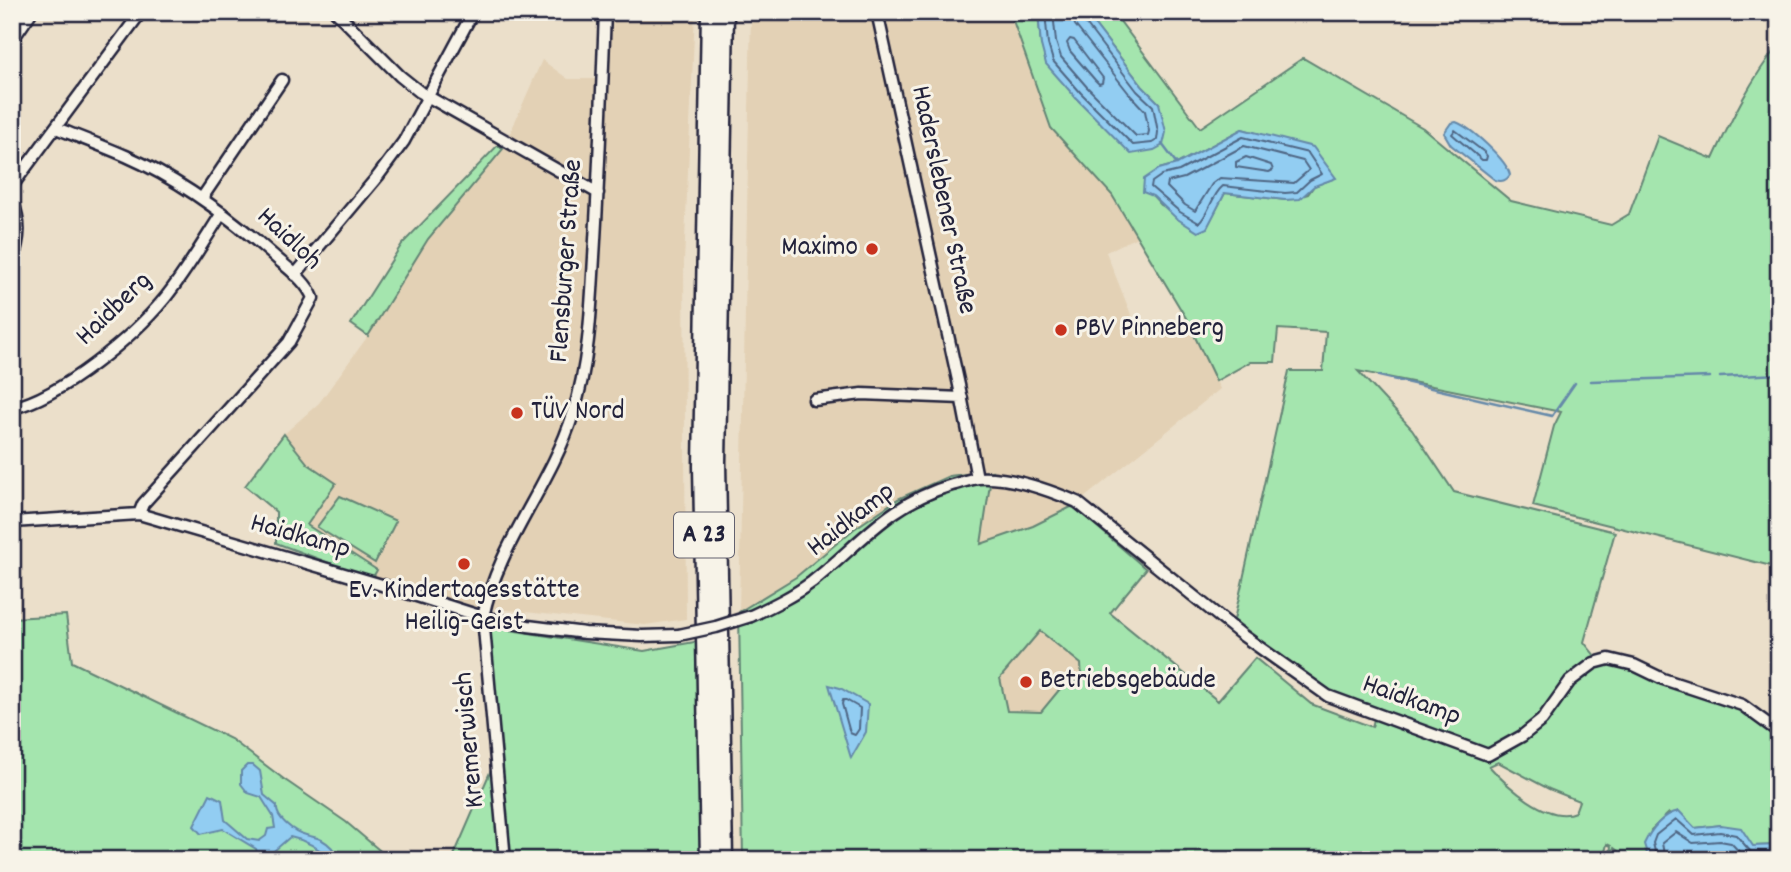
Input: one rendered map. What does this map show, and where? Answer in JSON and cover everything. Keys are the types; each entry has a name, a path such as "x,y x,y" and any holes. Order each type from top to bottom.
{"highway":[{"name":"A 23","path":"710,860 703,466 711,12"},
{"name":"A 23","path":"723,860 716,462 724,12"}],"main road":[{"path":"12,37 29,12"}],"street":[{"path":"12,186 141,12"},
{"path":"336,12 400,76 428,97 598,192"},
{"path":"295,275 404,141 473,12"},
{"name":"Flensburger Straße","path":"483,617 488,592 554,464 573,414 588,350 605,12"},
{"name":"Haderslebener Straße","path":"877,12 962,398 977,478"},
{"path":"202,198 282,80"},
{"name":"Haidloh","path":"56,128 126,156 202,198 295,275 310,289 313,298 289,342 143,504 139,514"},
{"path":"12,200 18,213 20,229 19,244 12,261"},
{"name":"Haidberg","path":"12,408 25,405 68,383 145,320 166,297 222,213"},
{"path":"814,400 862,394 962,398"},
{"name":"Haidkamp","path":"12,522 139,514 483,617 585,633 679,635 716,628 751,616 795,594 884,518 936,490 977,478 1021,483 1049,490 1077,502 1242,635 1328,696 1488,755 1522,736 1542,720 1570,681 1594,663 1609,659 1634,665 1663,679 1742,705 1779,732"},
{"name":"Kremerwisch","path":"483,617 505,860"}],"shaded area":[{"path":"599,12 695,12 684,262 686,619 645,625 478,607 372,579 377,570 306,525 335,483 308,464 284,434 319,403 368,336 428,239 503,149 542,60 568,79 597,79"},
{"path":"751,12 1010,12 1051,128 1112,195 1137,237 1106,252 1138,332 1186,318 1220,389 1074,506 1033,526 981,545 992,472 949,476 898,499 854,529 791,581 739,612"},
{"path":"1040,631 1081,664 1082,680 1064,684 1041,712 1006,711 1000,678"}],"green space":[{"path":"1010,12 1038,12 1041,45 1076,98 1103,124 1159,103 1143,87 1085,12 1113,12 1200,128 1303,58 1423,128 1511,201 1611,225 1629,214 1658,136 1713,159 1751,85 1779,44 1779,568 1533,506 1554,426 1561,412 1358,371 1412,429 1454,492 1615,532 1584,642 1596,657 1606,663 1631,669 1738,707 1779,736 1779,845 1753,846 1721,825 1695,828 1669,813 1651,830 1649,860 1630,860 1614,848 1610,854 1611,846 1607,844 1603,860 743,860 739,612 796,577 854,529 898,499 949,476 992,471 981,544 1033,526 1073,506 1146,569 1110,613 1218,701 1255,658 1311,704 1372,727 1377,708 1328,692 1234,620 1289,371 1323,371 1326,332 1278,329 1275,362 1250,362 1216,381 1186,318 1112,195 1051,128","holes":["1242,129 1277,139 1335,178 1314,186 1308,194 1285,200 1225,193 1207,227 1161,205 1153,196 1159,169 1177,164","1040,631 1081,664 1082,680 1064,684 1041,712 1007,711 1000,678","1498,762 1549,789 1579,801 1575,812 1553,813 1540,808 1506,783 1489,766"]},
{"path":"498,145 503,149 428,239 368,336 351,324 402,244"},
{"path":"284,434 308,464 336,483 307,525 377,570 372,579 276,543 276,512 245,486"},
{"path":"340,496 396,521 375,563 317,527"},
{"path":"66,615 72,662 231,739 346,822 391,860 12,860 12,618"},
{"path":"490,627 644,651 700,641 702,860 452,860 500,749"}],"water":[{"path":"1038,12 1085,12 1143,87 1159,103 1166,132 1163,145 1154,150 1131,154 1076,98 1046,64"},
{"path":"1456,122 1470,130 1495,153 1510,175 1507,179 1495,180 1451,145 1444,133 1451,123"},
{"path":"1242,129 1313,147 1336,178 1314,186 1300,199 1285,200 1225,193 1207,228 1198,232 1176,218 1153,196 1143,192 1144,179 1159,169 1177,164"},
{"path":"829,685 840,688 868,704 866,732 851,758"},
{"path":"247,765 253,765 260,771 264,795 277,806 279,815 286,824 325,842 341,860 332,860 302,840 290,837 268,856 269,860 260,860 256,849 223,829 201,834 194,826 210,794 222,800 225,820 247,839 259,841 266,836 268,829 275,828 273,816 261,797 248,793 241,784 241,771"},
{"path":"1679,811 1695,828 1721,825 1741,828 1753,846 1779,845 1779,860 1649,860 1644,844 1650,833 1663,819"}],"waterway":[{"path":"1162,144 1177,164"},
{"path":"1720,377 1779,374"},
{"path":"1379,376 1552,416 1575,383"},
{"path":"1591,381 1710,377"}],"place":[{"name":"Maximo","path":"872,249"},
{"name":"PBV Pinneberg","path":"1061,330"},
{"name":"TÜV Nord","path":"517,413"},
{"name":"Ev. Kindertagesstätte Heilig-Geist","path":"464,564"},
{"name":"Betriebsgebäude","path":"1026,682"}]}
